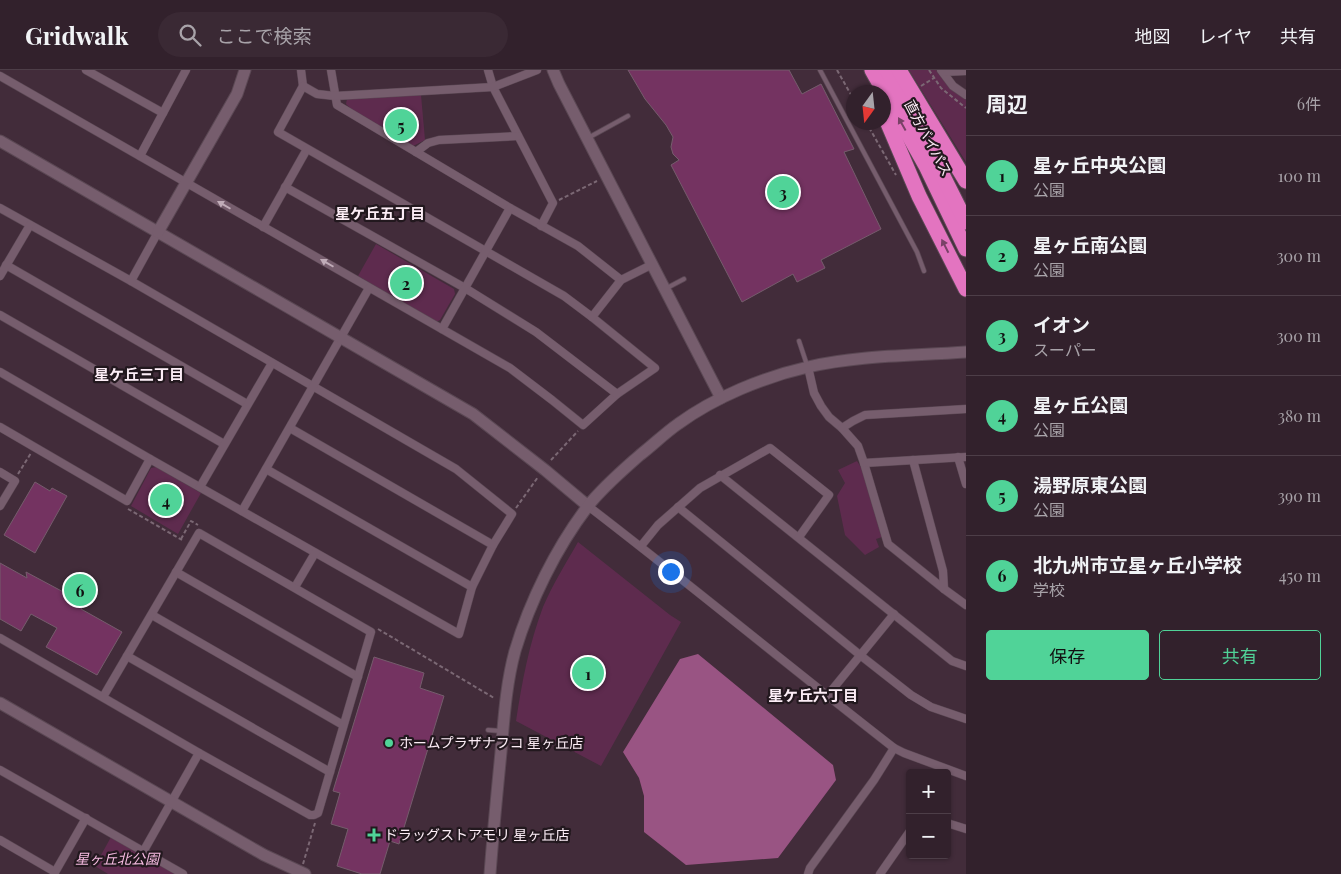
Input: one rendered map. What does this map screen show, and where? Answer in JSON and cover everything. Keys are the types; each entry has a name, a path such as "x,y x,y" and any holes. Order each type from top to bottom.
{"highway":[{"path":"863,70 870,85"},
{"name":"直方バイパス","path":"872,70 926,166 966,249"},
{"name":"直方バイパス","path":"887,70 966,222"},
{"path":"899,70 966,181"},
{"path":"891,130 919,196 966,289"}],"street":[{"path":"86,70 162,114"},
{"path":"131,281 185,182 237,94 245,70"},
{"path":"0,76 510,368 583,425 617,394 655,368 564,296 278,132 303,86 301,70"},
{"path":"331,70 337,105 510,208 578,246 621,280"},
{"path":"488,70 493,87 553,203 541,226"},
{"path":"303,86 317,94 335,96 493,87 537,70"},
{"path":"553,70 721,398"},
{"path":"140,156 184,71"},
{"path":"942,71 966,71"},
{"path":"942,71 953,86 966,95"},
{"path":"416,152 428,143 439,140 518,136"},
{"path":"0,141 473,414 894,748 938,769"},
{"path":"263,227 307,149"},
{"path":"285,187 465,288 536,332 617,394"},
{"path":"0,208 131,281 456,469 512,514 492,545 472,587 459,634 150,460 0,372"},
{"path":"442,329 510,208"},
{"path":"0,276 30,224"},
{"path":"592,317 621,280 653,264"},
{"path":"6,265 247,404"},
{"path":"242,511 369,288"},
{"path":"0,315 224,444"},
{"path":"490,874 506,694 515,652 545,574 588,506 617,475 678,424 721,398 751,385 808,367 872,358 966,352"},
{"path":"200,487 272,362"},
{"path":"808,367 814,393 821,406 828,417 842,428 858,446 888,544 966,605"},
{"path":"842,428 853,420 865,415 966,408"},
{"path":"0,427 128,501 150,460"},
{"path":"290,428 492,545"},
{"path":"641,546 658,525 700,488 770,448 829,495 799,538"},
{"path":"864,464 962,457 966,484"},
{"path":"913,460 943,571 944,589"},
{"path":"266,470 472,587"},
{"path":"0,472 15,481 0,506"},
{"path":"720,475 952,661 966,666"},
{"path":"678,507 911,695 930,707 966,719"},
{"path":"0,638 199,753 310,815 314,815 318,813 371,632 199,533 103,697"},
{"path":"295,587 315,553"},
{"path":"176,572 358,676"},
{"path":"827,696 894,614"},
{"path":"152,615 344,725"},
{"path":"128,656 330,772"},
{"path":"0,703 264,855 304,869"},
{"path":"808,874 810,868 874,780 894,748"},
{"path":"143,852 199,753"},
{"path":"0,770 183,874"},
{"path":"951,772 966,776"},
{"path":"0,840 54,873 86,818"},
{"path":"951,823 966,829"},
{"path":"880,874 906,837"}],"lane":[{"path":"820,70 917,252 924,271"},
{"path":"587,138 628,116"},
{"path":"665,289 684,280"},
{"path":"799,341 808,367"},
{"path":"488,730 502,732"},
{"path":"480,835 493,836"}],"path":[{"path":"837,70 846,86"},
{"path":"917,88 942,71"},
{"path":"871,130 899,178"},
{"path":"553,203 597,181"},
{"path":"551,460 583,425"},
{"path":"15,481 31,453"},
{"path":"512,514 540,476"},
{"path":"304,869 318,813"}],"green space":[{"path":"909,70 936,70 950,88 966,100 966,162"},
{"path":"421,95 425,140 413,146 352,110 346,104 347,99"},
{"path":"376,244 454,289 455,294 440,320 436,322 358,276"},
{"path":"857,461 862,469 882,537 876,539 879,547 865,555 845,535 837,496 845,483 838,470"},
{"path":"156,467 201,493 178,534 131,506 151,468"},
{"path":"578,542 681,622 601,766 516,721 526,663 538,621 551,590"},
{"name":"星ヶ丘北公園","path":"111,837 176,874 108,874 95,866"}],"shaded area":[{"path":"698,654 833,765 836,780 778,858 686,865 644,832 644,796 639,778 623,752 680,659"}],"building":[{"path":"628,70 789,70 802,94 821,84 854,149 844,152 881,229 821,260 825,268 797,282 793,274 742,302 671,165 679,160 673,154 671,147 673,137 645,99"},
{"path":"35,482 50,491 52,488 67,496 35,553 4,535"},
{"path":"0,563 27,578 26,572 84,603 81,609 122,632 97,675 46,647 57,628 31,614 21,631 0,619"},
{"name":"ホームプラザナフコ 星ヶ丘店","path":"374,657 424,673 420,688 444,696 399,844 390,841 380,874 362,874 337,866 348,829 331,824 340,793 333,791"}],"place":[{"name":"湯野原東公園","path":"401,125"},
{"name":"イオン","path":"783,192"},
{"name":"星ヶ丘南公園","path":"406,283"},
{"name":"星ヶ丘公園","path":"166,500"},
{"name":"北九州市立星ヶ丘小学校","path":"80,590"},
{"name":"星ヶ丘中央公園","path":"588,673"},
{"name":"ホームプラザナフコ 星ヶ丘店","path":"389,743"},
{"name":"ドラッグストアモリ 星ヶ丘店","path":"374,835"}],"district":[{"name":"星ケ丘五丁目","path":"380,214"},
{"name":"星ケ丘三丁目","path":"139,375"},
{"name":"星ケ丘六丁目","path":"813,696"}]}
